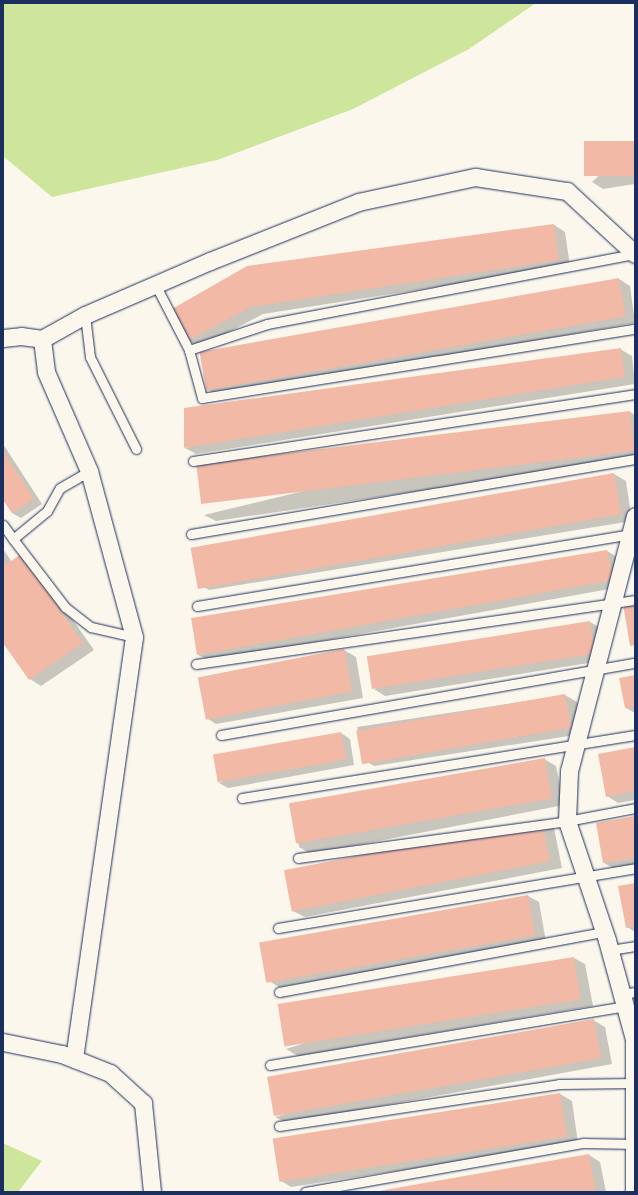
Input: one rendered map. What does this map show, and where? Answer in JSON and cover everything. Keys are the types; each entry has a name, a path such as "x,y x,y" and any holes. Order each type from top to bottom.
{"street":[{"path":"3,338 21,336 42,339 85,315 155,284 358,202 475,177 567,190 635,254"},
{"path":"42,339 46,372 89,471 134,637 74,1059"},
{"path":"634,1192 635,1067 634,1039 628,998 610,950 567,821 569,771 633,534 635,516"},
{"path":"3,1042 74,1059 110,1073 143,1103 152,1192"}],"lane":[{"path":"189,350 267,324 635,254"},
{"path":"155,284 189,350 202,398 635,329"},
{"path":"85,315 90,357 136,449"},
{"path":"193,462 635,394"},
{"path":"191,534 635,459"},
{"path":"13,539 47,511 60,488 89,471"},
{"path":"3,525 65,607 91,627 134,637"},
{"path":"197,606 633,534"},
{"path":"196,664 635,600"},
{"path":"221,735 635,663"},
{"path":"242,798 576,746 635,735"},
{"path":"298,858 567,821 635,808"},
{"path":"278,928 635,868"},
{"path":"279,992 604,932"},
{"path":"610,950 635,946"},
{"path":"270,1065 628,998"},
{"path":"279,1126 560,1084 635,1083"},
{"path":"305,1192 584,1143 635,1144"}],"green space":[{"path":"3,3 536,3 469,49 353,109 217,160 52,197 3,156"},
{"path":"3,1143 42,1161 18,1192 3,1192"}],"building":[{"path":"584,141 635,141 635,176 584,176"},
{"path":"554,224 559,260 251,307 187,341 172,309 247,266"},
{"path":"619,278 626,316 206,390 199,352"},
{"path":"621,348 625,377 184,448 184,408"},
{"path":"630,411 635,451 201,504 196,464"},
{"path":"3,451 34,499 12,513 3,500"},
{"path":"614,473 621,514 198,589 191,548"},
{"path":"607,550 614,580 197,655 191,618"},
{"path":"21,554 83,643 29,680 3,643 3,558 7,564"},
{"path":"635,602 635,645 630,646 623,604"},
{"path":"590,621 595,654 372,689 367,656"},
{"path":"344,649 352,691 206,720 198,677"},
{"path":"635,675 635,707 625,708 619,678"},
{"path":"565,694 571,727 362,764 356,731"},
{"path":"341,732 346,760 218,782 213,755"},
{"path":"635,747 635,791 606,797 598,754"},
{"path":"545,758 552,798 296,844 289,803"},
{"path":"635,816 635,858 603,863 596,823"},
{"path":"542,820 550,861 292,911 284,870"},
{"path":"635,883 635,926 626,928 618,886"},
{"path":"528,895 535,935 266,983 259,942"},
{"path":"574,957 581,999 284,1046 278,1004"},
{"path":"594,1019 601,1058 274,1116 267,1077"},
{"path":"560,1093 567,1136 279,1182 273,1139"},
{"path":"589,1154 596,1192 379,1192 379,1191"}]}
